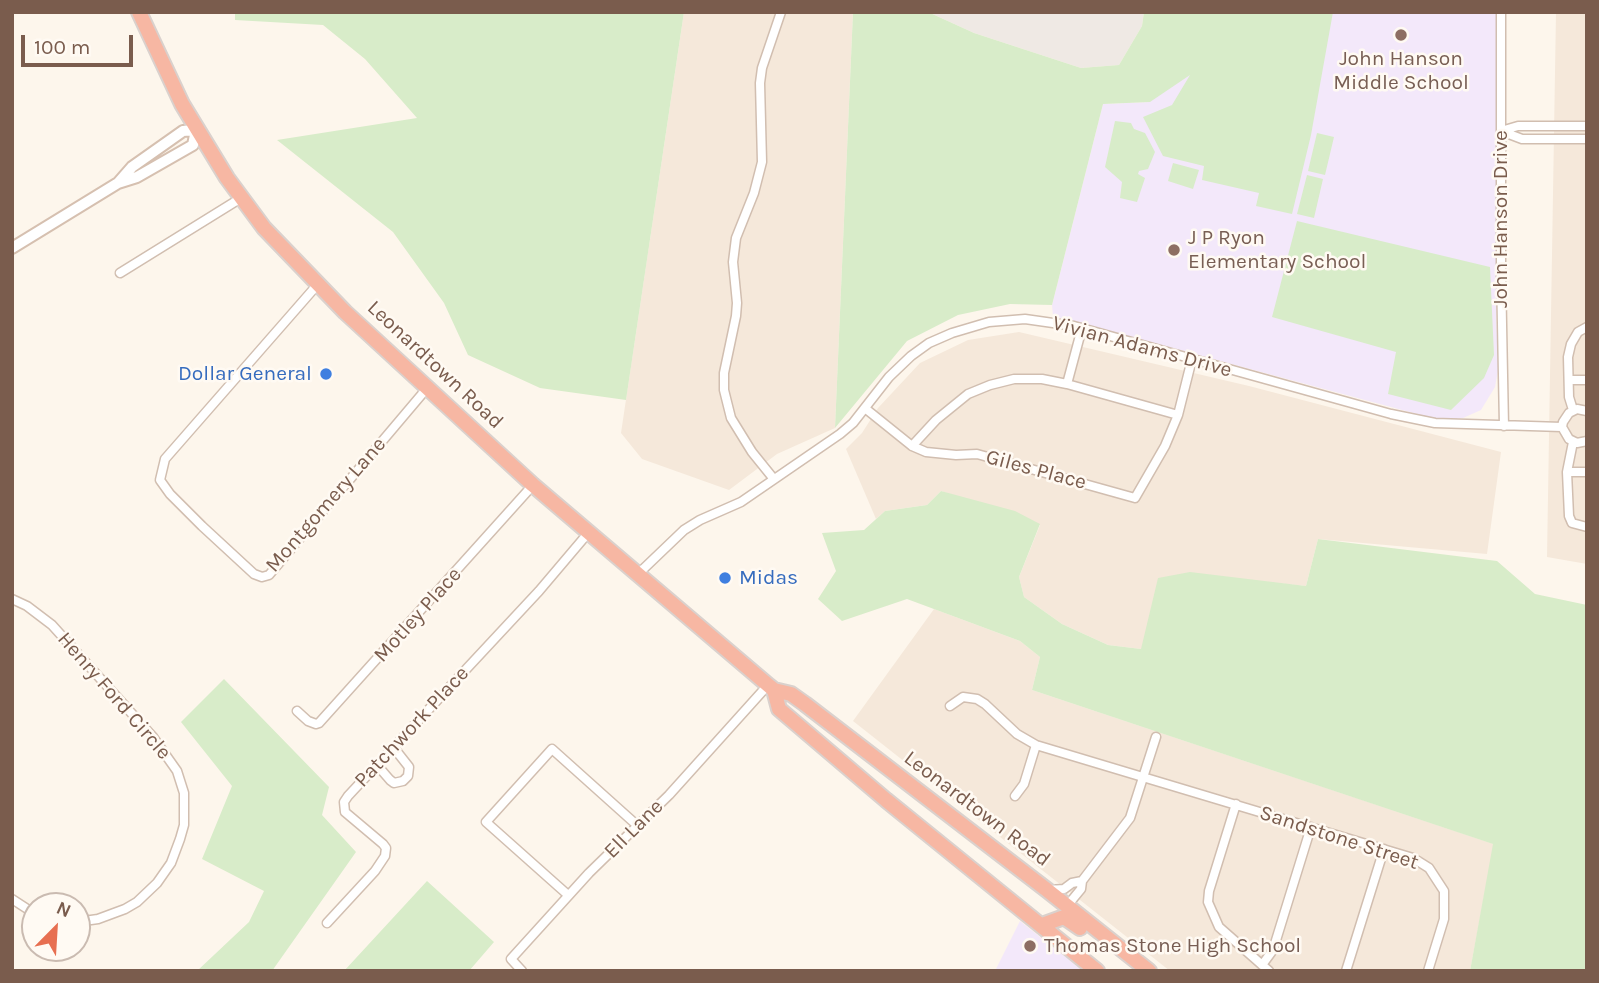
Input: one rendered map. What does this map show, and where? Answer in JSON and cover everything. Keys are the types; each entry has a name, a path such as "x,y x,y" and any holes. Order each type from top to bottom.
{"highway":[{"name":"Leonardtown Road","path":"139,12 197,130 241,198 272,236 318,284 533,485 771,688 791,694 1147,970"},
{"name":"Leonardtown Road","path":"771,688 779,709 886,800 1097,971"},
{"path":"992,886 1014,895 1034,911 1044,915 1067,906"},
{"path":"1042,925 1059,917 1066,917 1128,964 1147,970"}],"street":[{"path":"773,478 752,452 731,418 724,390 724,373 737,303 733,262 736,238 754,193 762,162 761,75 781,12"},
{"name":"John Hanson Drive","path":"1501,12 1504,426"},
{"path":"1501,131 1518,126 1587,126"},
{"path":"12,248 118,183 137,177 193,145 197,130 183,131 132,167 118,183"},
{"path":"1501,131 1522,139 1587,139"},
{"path":"120,273 241,198"},
{"name":"Montgomery Lane","path":"318,284 165,459 160,472 163,484 202,526 254,574 262,577 269,575 428,387"},
{"name":"Vivian Adams Drive","path":"637,575 684,530 699,520 741,502 840,434 866,409 902,362 929,344 964,328 989,321 1025,319 1082,328 1391,414 1448,425 1562,427"},
{"path":"1573,410 1569,397 1568,357 1578,332 1587,327"},
{"path":"1067,384 1082,328"},
{"path":"912,446 936,420 968,394 990,384 1014,379 1042,379 1067,384 1178,415 1192,359"},
{"path":"1569,380 1587,380"},
{"name":"Giles Place","path":"866,409 912,446 926,452 977,454 1135,498 1165,446 1178,415"},
{"path":"1587,411 1573,410 1565,417 1562,427 1573,442 1587,441"},
{"path":"1573,442 1567,472 1569,516 1572,523 1587,527"},
{"path":"1567,472 1587,472"},
{"name":"Motley Place","path":"297,711 308,721 319,723 533,485"},
{"name":"Patchwork Place","path":"327,923 375,871 385,856 386,848 383,844 345,812 348,796 538,591 589,532"},
{"name":"Henry Ford Circle","path":"12,599 27,606 52,625 153,737 177,771 184,793 182,832 171,863 157,883 143,898 125,909 111,916 91,920"},
{"name":"Ell Lane","path":"522,971 510,959 568,895 639,827 771,688"},
{"name":"Sandstone Street","path":"950,706 964,697 977,699 1017,734 1037,745 1413,858 1429,868 1444,891 1444,919 1428,971"},
{"path":"1067,906 1081,889 1082,881 1130,818 1156,737"},
{"path":"1016,796 1024,784 1037,745"},
{"path":"377,765 394,783 403,781 408,776 409,768 394,748"},
{"path":"568,895 485,822 552,749 639,827"},
{"path":"1236,804 1208,902 1219,927 1265,968 1311,827"},
{"path":"1346,971 1384,849"},
{"path":"1047,890 1064,889 1082,881"}],"shaded area":[{"path":"684,12 853,12 835,428 777,454 729,490 642,459 621,433"},
{"path":"928,12 1144,12 1142,26 1119,65 1081,68 974,33"},
{"path":"1210,12 1497,12 1496,322 1499,365 1495,387 1481,410 1463,418 1443,421 1053,316 1052,305 1103,104 1150,102"},
{"path":"1556,12 1587,12 1587,564 1547,557"},
{"path":"1019,332 1249,386 1501,452 1487,554 1318,539 1306,586 1266,582 1141,649 1108,645 1062,624 1024,597 1019,577 1040,525 941,491 927,505 885,511 876,519 846,449 862,433 878,408 920,363 968,340"},
{"path":"934,609 1020,641 1040,657 1032,690 1494,844 1470,971 1170,971 853,721"},
{"name":"Thomas Stone High School","path":"1020,921 1083,971 995,971"}],"green space":[{"path":"235,12 684,12 626,400 540,388 468,355 444,303 393,232 277,140 417,118 365,59 323,25 235,20"},
{"path":"853,12 928,12 974,33 1081,68 1119,65 1142,26 1144,12 1333,12 1311,135 1292,214 1256,206 1259,193 1202,180 1204,166 1163,156 1143,117 1172,105 1190,75 1150,102 1103,104 1052,305 1010,304 958,315 907,341 835,428"},
{"path":"1115,121 1131,123 1134,129 1145,133 1155,152 1148,169 1139,171 1138,174 1145,178 1137,202 1120,198 1122,182 1105,167"},
{"path":"1317,133 1334,137 1325,175 1308,171"},
{"path":"1173,163 1199,170 1193,189 1168,181"},
{"path":"1307,175 1323,179 1314,218 1297,214"},
{"path":"1297,221 1490,267 1494,355 1484,378 1451,410 1388,394 1396,352 1272,317"},
{"path":"941,491 1015,511 1040,524 1019,577 1024,597 1062,624 1108,645 1141,649 1158,578 1190,572 1306,586 1318,539 1497,561 1535,594 1587,605 1587,971 1470,971 1493,844 1032,690 1040,657 1020,641 907,599 842,621 818,599 836,571 822,533 864,530 885,511 927,505"},
{"path":"224,679 329,787 322,815 356,852 272,971 197,971 249,922 264,891 202,859 232,786 181,722"},
{"path":"427,881 494,942 469,971 344,971"}],"place":[{"name":"John Hanson Middle School","path":"1401,35"},
{"name":"J P Ryon Elementary School","path":"1174,250"},
{"name":"Dollar General","path":"326,374"},
{"name":"Midas","path":"725,578"},
{"name":"Thomas Stone High School","path":"1030,946"}]}
